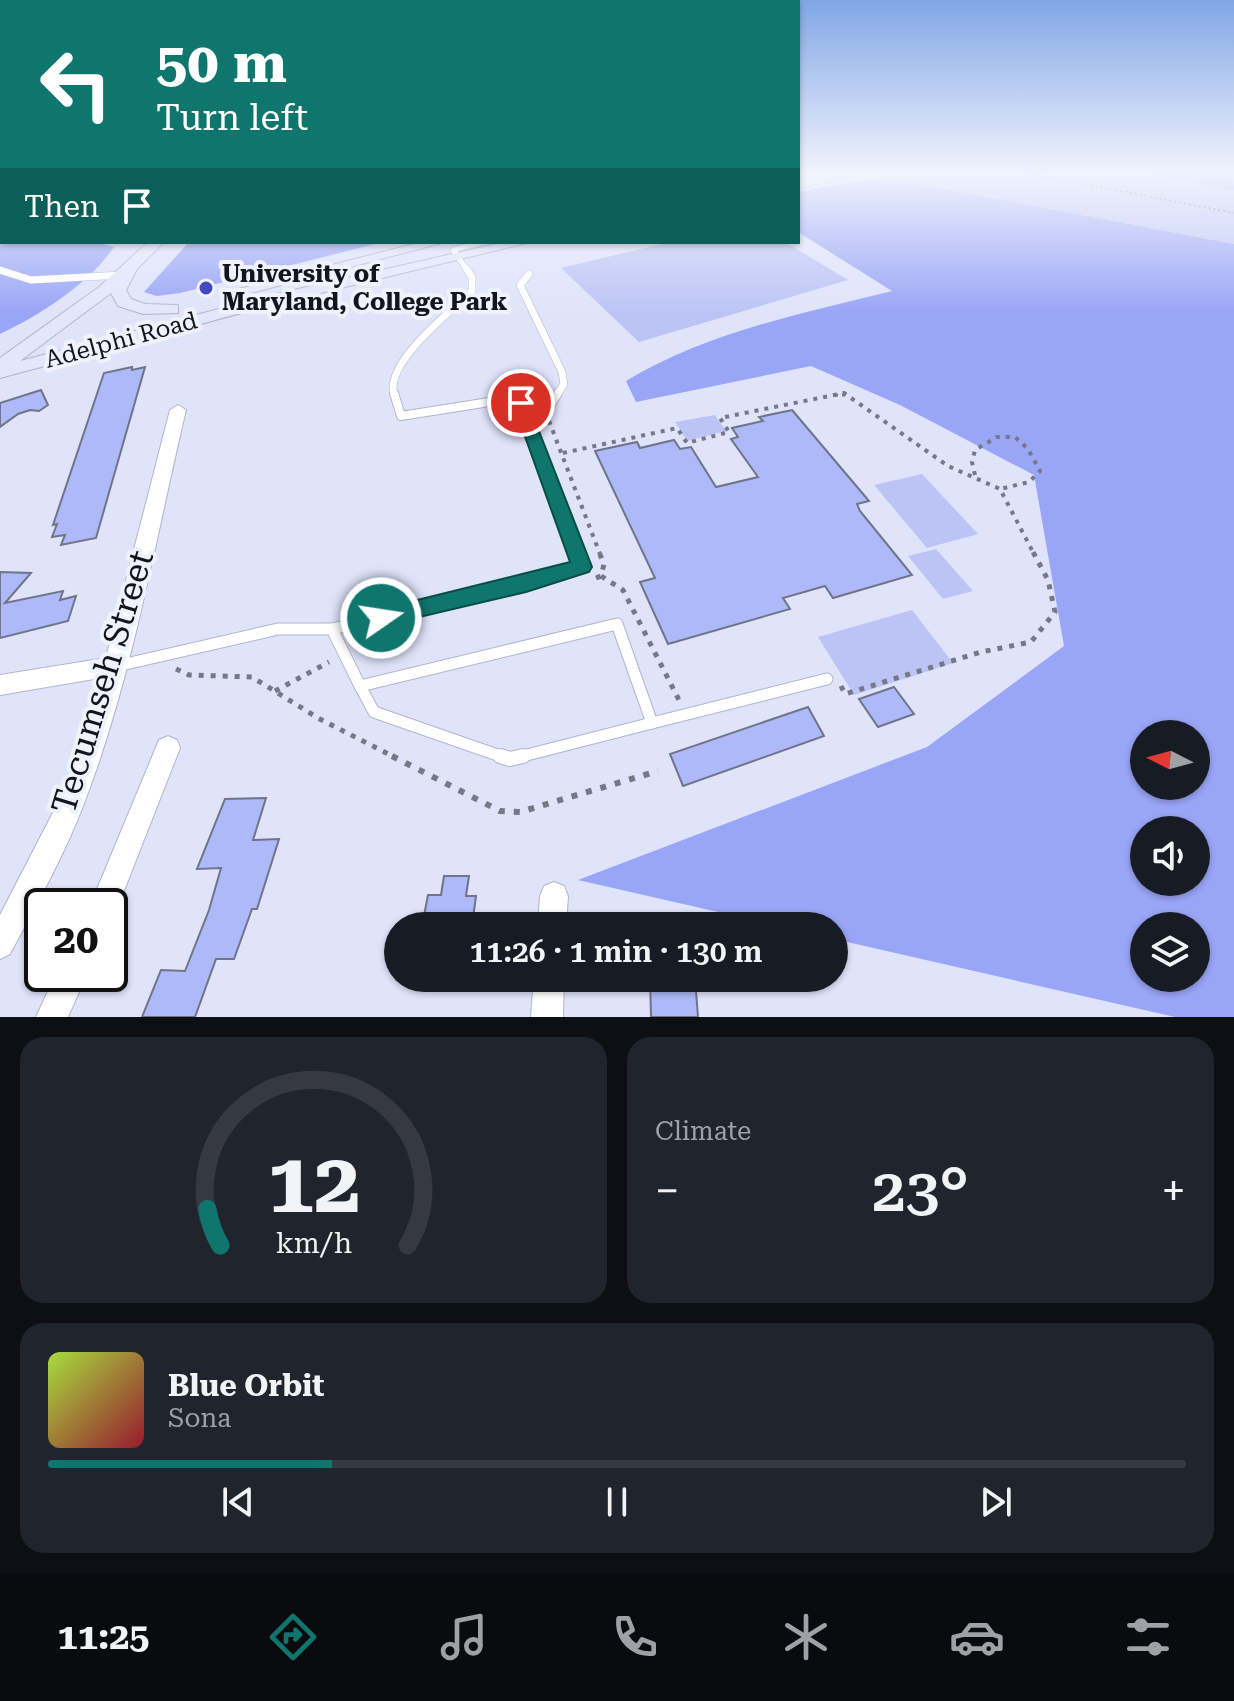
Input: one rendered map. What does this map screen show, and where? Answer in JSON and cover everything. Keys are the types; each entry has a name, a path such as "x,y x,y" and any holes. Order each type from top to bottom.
{"main road":[{"path":"0,366 128,270 155,244"},
{"name":"Adelphi Road","path":"0,358 172,309 431,244"},
{"name":"Adelphi Road","path":"0,372 258,304 515,244"},
{"path":"128,270 118,290 124,302 143,309 172,309"}],"street":[{"name":"Tecumseh Street","path":"0,944 38,874 79,781 114,666 178,410"},
{"path":"0,685 114,666"},
{"path":"111,888 168,748"},
{"path":"553,912 554,896"},
{"path":"52,1017 64,992"},
{"path":"547,1017 548,992"}],"lane":[{"path":"114,666 278,629 332,629 526,584 582,567 521,403 502,400 401,416 392,388 399,363 472,291 472,277 453,250 475,244"},
{"path":"0,270 31,280 128,270"},
{"path":"526,416 545,410 557,398 564,384 555,356 520,285 529,274"},
{"path":"359,686 617,624 652,723"},
{"path":"332,629 374,712 510,759 827,679"}],"path":[{"path":"563,453 677,428 687,443 709,439 729,432 720,418 844,393 948,466 975,475 1000,489 1048,580 1055,612 1031,642 981,652 845,694 835,676 827,679"},
{"path":"545,410 604,564 601,576"},
{"path":"975,475 972,462 975,450 995,437 1018,438 1028,445 1040,471 1029,482 1000,489"},
{"path":"586,580 601,576 623,590 686,715"},
{"path":"275,691 343,653 387,635"},
{"path":"173,667 189,675 252,677 318,718 500,811 520,812 658,771"}],"shaded area":[{"path":"800,219 1105,219 1234,244 1234,1017 1175,1017 848,942 848,912 718,912 578,880 927,747 1064,646 1034,475 900,405 811,366 636,402 626,381 657,364 722,337 892,291 800,233"},
{"path":"1105,219 1234,219 1234,244"},
{"path":"0,244 103,244 114,247 91,274 63,297 0,334"},
{"path":"187,244 375,244 180,293 157,296 144,292"},
{"path":"662,244 788,244 848,280 639,342 561,268"},
{"path":"715,415 726,431 687,441 675,422"},
{"path":"922,474 978,534 927,548 874,485"},
{"path":"936,549 973,591 943,599 908,556"},
{"path":"912,610 953,663 854,695 818,637"}],"building":[{"path":"132,367 132,370 145,367 96,538 61,545 65,535 52,537 57,524 53,525 104,373"},
{"path":"41,390 48,405 39,411 18,414 0,427 0,403"},
{"path":"792,410 869,501 857,504 860,511 912,575 833,598 825,586 783,598 790,609 668,644 640,582 655,578 595,451 637,442 640,448 674,440 680,449 691,447 716,487 758,477 731,439 738,437 732,428 763,421 759,417"},
{"path":"0,572 31,573 5,603 63,591 60,600 76,596 68,621 0,638"},
{"path":"894,687 914,714 878,727 859,699"},
{"path":"808,707 824,736 683,786 670,754"},
{"path":"266,798 253,840 279,839 257,909 252,909 234,959 216,959 195,1017 142,1017 161,970 185,971 209,910 221,868 197,869 225,799"},
{"path":"444,876 469,876 466,896 476,896 474,912 425,912 428,895 441,895"},
{"path":"650,992 696,992 698,1017 651,1017"}],"place":[{"name":"University of Maryland, College Park","path":"206,288"}],"route":[{"path":"381,618 526,584 582,567 521,403"}]}
